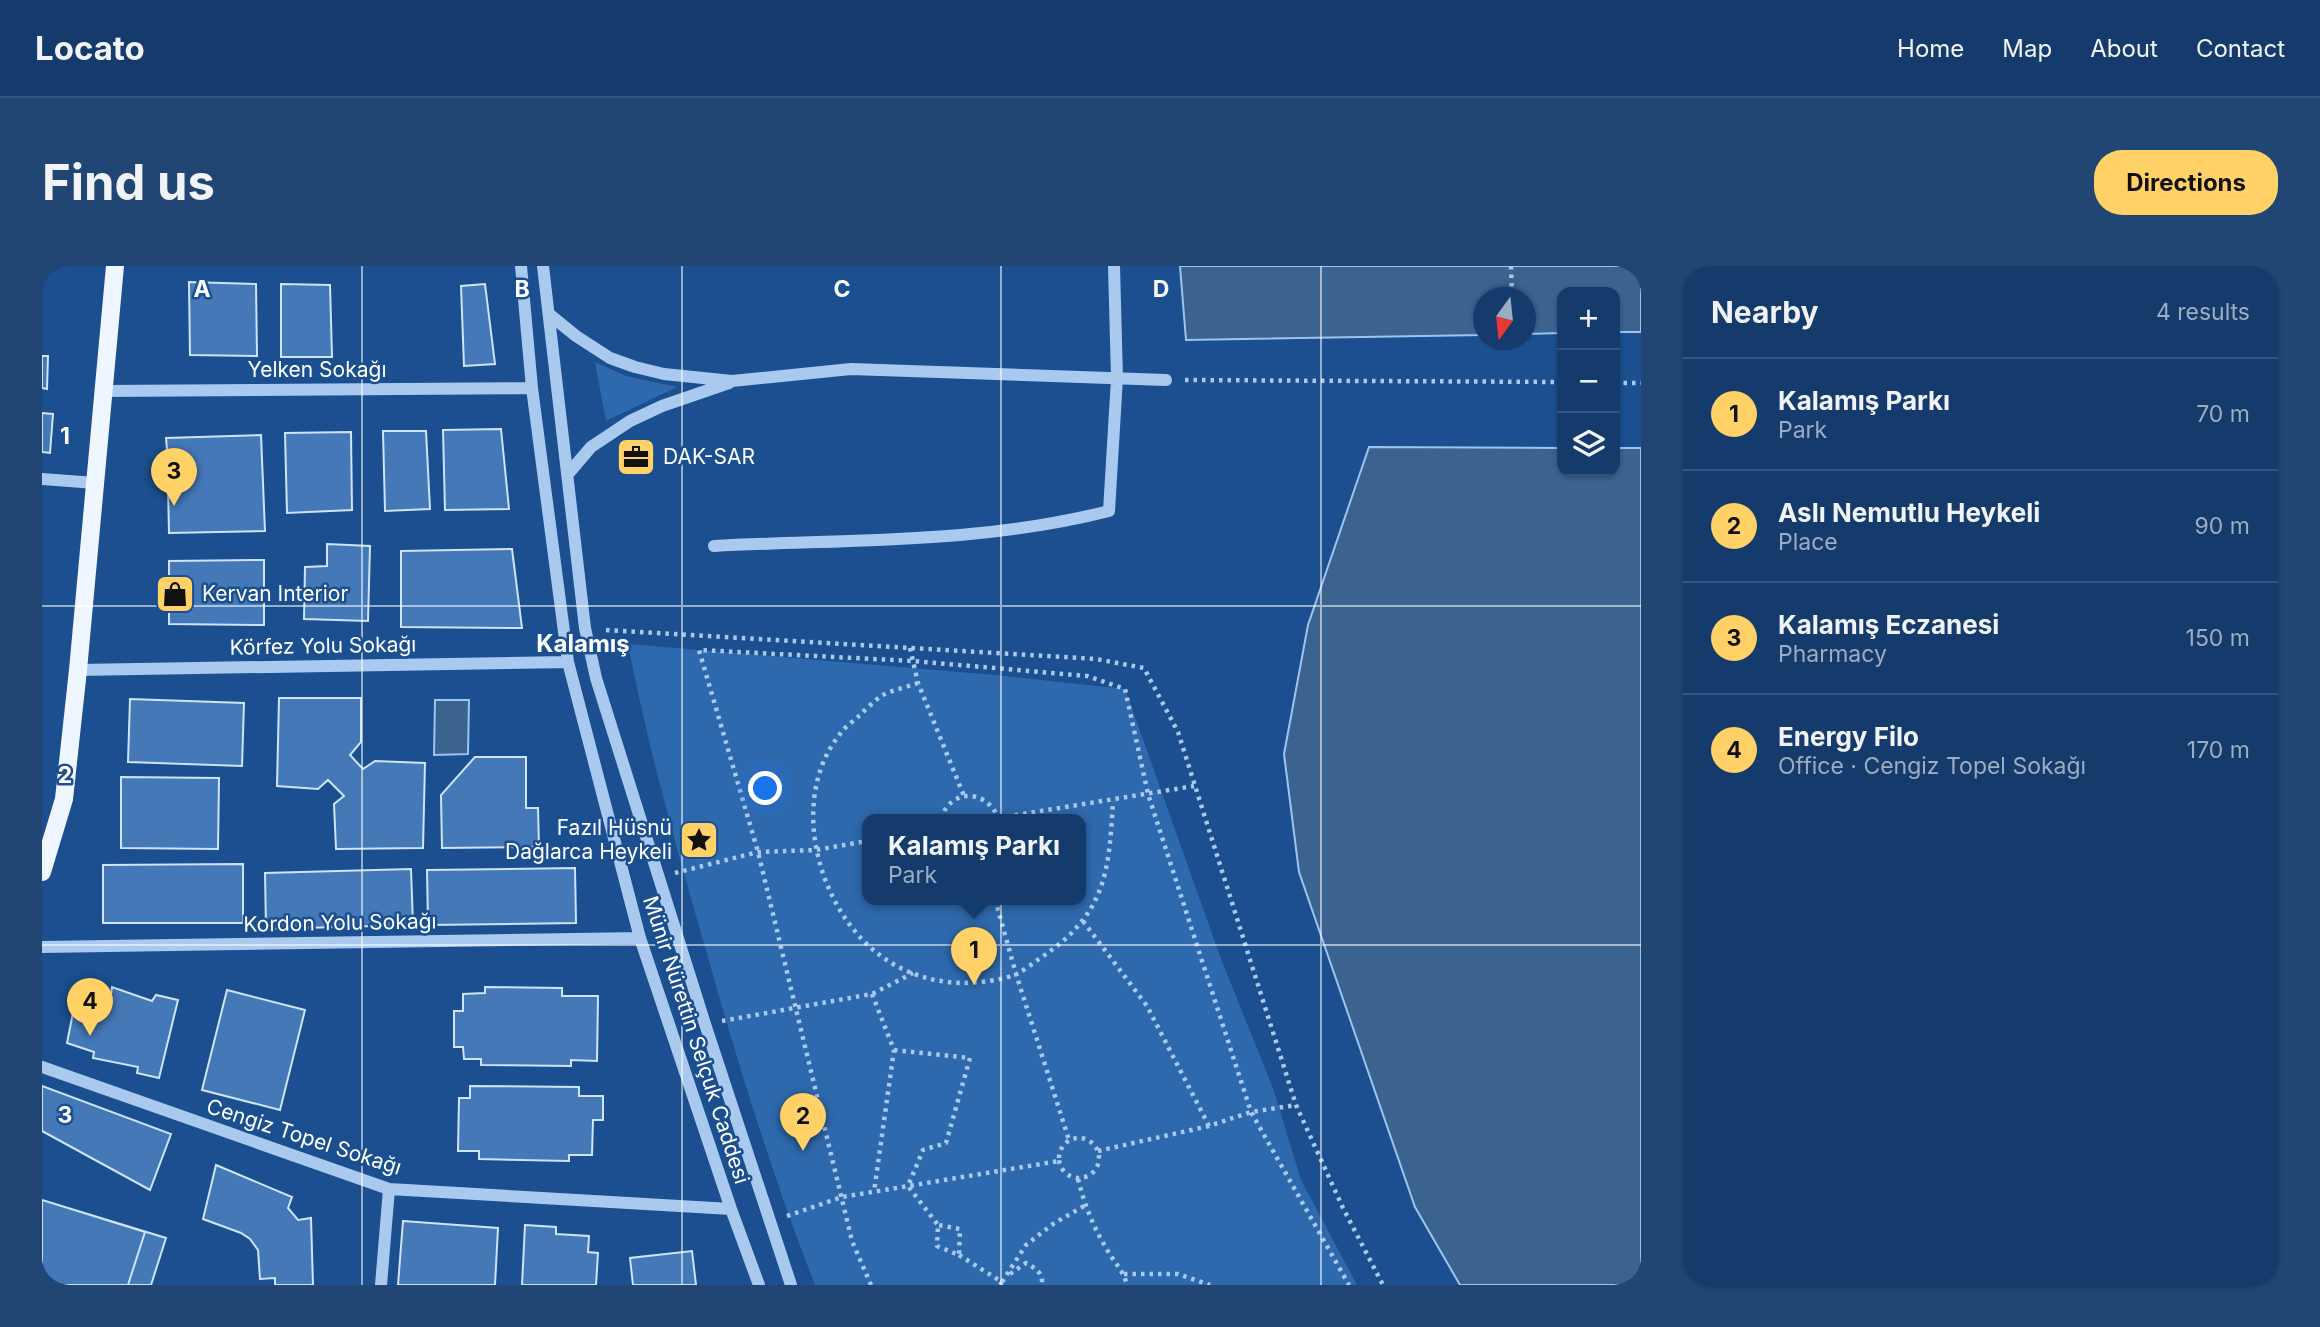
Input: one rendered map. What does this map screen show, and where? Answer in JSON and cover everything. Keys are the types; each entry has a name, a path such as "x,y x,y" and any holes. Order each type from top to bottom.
{"main road":[{"path":"42,872 64,799 115,266"}],"street":[{"name":"Münir Nürettin Selçuk Caddesi","path":"521,266 532,388 568,662 640,938 759,1285"},
{"name":"Münir Nürettin Selçuk Caddesi","path":"543,266 585,628 596,678 791,1285"},
{"path":"714,546 914,540 1065,522 1108,511 1117,378 1114,266"},
{"path":"549,314 576,337 610,358 664,374 732,381 851,369 1166,380"},
{"path":"568,474 591,447 630,421 662,406 732,381"},
{"name":"Yelken Sokağı","path":"103,391 532,388"},
{"path":"42,479 95,483"},
{"name":"Körfez Yolu Sokağı","path":"78,670 568,662"},
{"name":"Kordon Yolu Sokağı","path":"42,947 640,938"},
{"name":"Cengiz Topel Sokağı","path":"42,1067 389,1189 731,1209"},
{"path":"381,1285 389,1189"}],"path":[{"path":"1511,266 1512,287"},
{"path":"1166,380 1557,382"},
{"path":"1620,383 1641,383"},
{"path":"585,628 1096,659 1144,668 1178,732 1296,1105 1343,1208 1383,1285"},
{"path":"910,648 918,683 964,796"},
{"path":"871,1285 852,1241 758,852 699,650 913,661 1087,676 1125,689 1147,794 1251,1112 1349,1285"},
{"path":"918,683 883,695 839,734 824,761 815,790 811,826 829,891 852,928 881,956 936,982 976,983 1016,974 1061,944 1083,921 1106,878 1113,800"},
{"path":"1024,814 1194,786"},
{"path":"943,814 951,802 964,796 981,798 995,814"},
{"path":"659,877 758,852 816,850 862,842"},
{"path":"997,905 1069,1140"},
{"path":"1083,921 1147,1006 1209,1126"},
{"path":"705,1024 872,994 913,973"},
{"path":"872,994 894,1050 874,1192"},
{"path":"894,1050 970,1058 946,1143 923,1150 908,1186"},
{"path":"1098,1151 1209,1126 1251,1112 1296,1105"},
{"path":"1069,1140 1090,1140 1098,1151 1100,1157 1096,1170 1091,1175 1078,1179 1065,1173 1059,1161 1061,1149 1069,1140"},
{"path":"769,1222 842,1198 1059,1161"},
{"path":"1078,1179 1084,1206 1106,1249 1124,1274 1127,1285"},
{"path":"908,1186 938,1225 937,1247 960,1255 1002,1284"},
{"path":"1002,1284 1026,1245 1053,1224 1084,1206"},
{"path":"938,1225 960,1229 960,1255"},
{"path":"1002,1284 1017,1267 1026,1263 1038,1269 1042,1276 1042,1285"},
{"path":"1124,1274 1178,1274 1210,1285"}],"shaded area":[{"path":"1180,266 1641,266 1641,332 1620,332 1620,287 1557,287 1557,333 1536,334 1536,287 1473,287 1473,335 1186,340"},
{"path":"595,362 626,376 677,387 606,421"},
{"path":"1369,447 1557,448 1557,476 1620,476 1620,448 1641,448 1641,1285 1460,1285 1415,1207 1299,872 1284,754 1308,625"},
{"path":"628,644 995,675 1125,689 1221,959 1273,1088 1301,1180 1357,1285 815,1285 770,1160 730,1032 654,759"},
{"path":"435,700 469,700 468,754 434,755"}],"building":[{"path":"189,282 256,284 257,356 190,355"},
{"path":"281,284 330,285 332,357 281,357"},
{"path":"485,284 495,364 464,366 461,286"},
{"path":"42,356 48,356 47,389 42,388"},
{"path":"42,413 53,414 50,453 42,452"},
{"path":"501,429 509,509 445,510 443,430"},
{"path":"383,431 426,431 430,509 385,511"},
{"path":"351,432 352,510 287,513 285,433"},
{"path":"261,435 265,531 169,533 168,487 183,488 182,461 168,462 166,438"},
{"name":"DAK-SAR","path":"628,439 647,440 645,475 626,474"},
{"path":"327,544 370,546 368,621 304,619 305,567 327,566"},
{"path":"512,549 522,628 401,627 401,551"},
{"path":"264,560 264,625 169,624 169,561"},
{"path":"279,698 361,698 361,742 350,755 363,769 375,761 425,763 423,848 336,849 334,804 344,796 328,780 318,789 277,786"},
{"path":"130,699 244,703 242,766 128,762"},
{"path":"475,757 526,757 526,808 538,808 539,847 442,848 441,795"},
{"path":"121,777 219,778 218,849 121,848"},
{"path":"243,864 243,923 103,923 103,865"},
{"path":"575,868 576,923 428,925 427,870"},
{"path":"411,869 413,925 266,929 265,873"},
{"path":"78,987 111,994 112,987 152,1001 156,995 178,1000 159,1078 137,1073 138,1067 93,1058 94,1052 67,1043"},
{"path":"485,987 562,988 562,996 598,996 597,1061 571,1060 571,1066 481,1065 481,1059 464,1059 463,1047 454,1047 454,1011 463,1011 463,994 485,993"},
{"path":"227,990 305,1010 280,1110 202,1090"},
{"path":"42,1086 171,1134 150,1190 42,1131"},
{"path":"470,1086 579,1087 579,1096 603,1096 603,1120 593,1120 592,1155 569,1155 569,1161 479,1159 479,1151 458,1151 459,1098 470,1098"},
{"path":"216,1165 292,1197 288,1208 298,1220 311,1218 313,1285 275,1285 275,1278 260,1279 258,1250 250,1239 203,1219"},
{"path":"42,1200 166,1238 151,1285 42,1285"},
{"path":"42,1200 145,1232 128,1285 42,1285"},
{"path":"403,1221 498,1228 495,1285 398,1285"},
{"path":"525,1225 556,1227 556,1234 589,1236 588,1252 598,1253 596,1285 522,1285"},
{"path":"692,1251 696,1285 633,1285 630,1258"}],"place":[{"name":"DAK-SAR","path":"636,457"},
{"name":"Kalamış Eczanesi","path":"174,506"},
{"name":"Kervan Interior","path":"175,594"},
{"name":"Fazıl Hüsnü Dağlarca Heykeli","path":"699,840"},
{"name":"Kalamış Parkı","path":"974,985"},
{"name":"Energy Filo","path":"90,1036"},
{"name":"Aslı Nemutlu Heykeli","path":"803,1151"}],"district":[{"name":"Kalamış","path":"583,644"}]}
